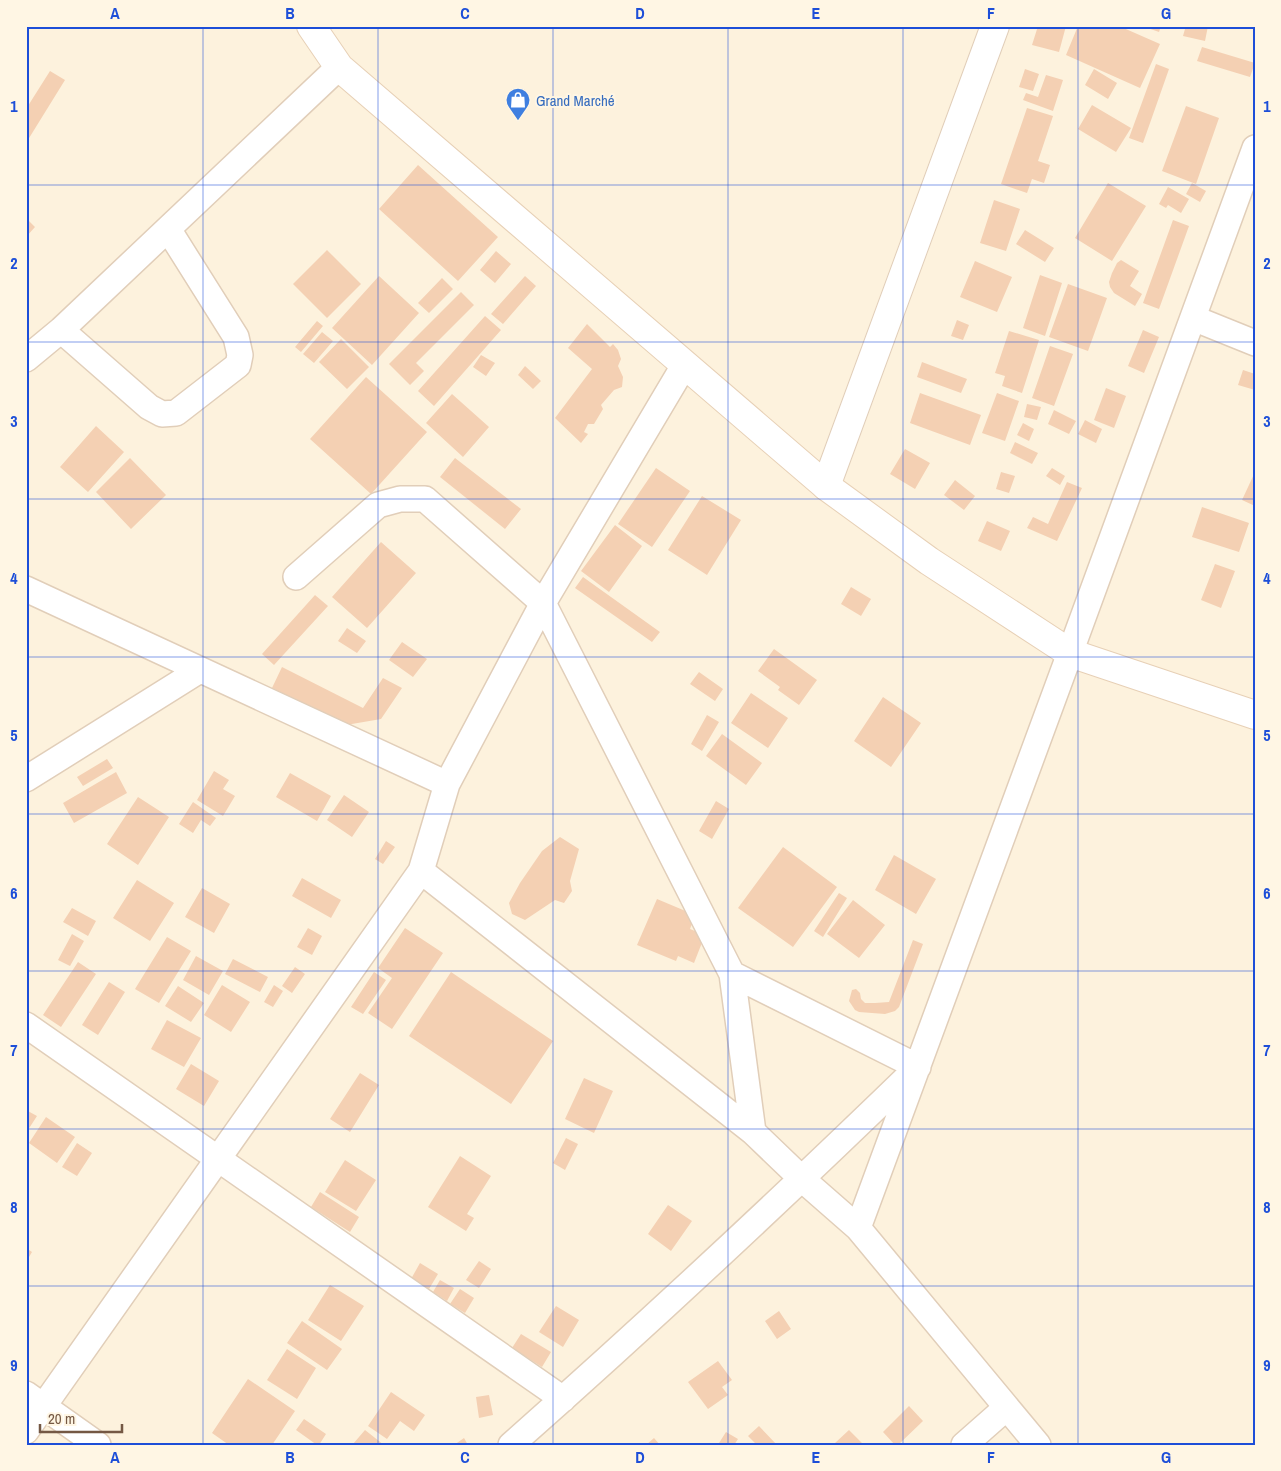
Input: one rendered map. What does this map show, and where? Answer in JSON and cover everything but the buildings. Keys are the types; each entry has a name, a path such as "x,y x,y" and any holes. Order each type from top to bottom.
{"main road":[{"path":"310,26 339,67 826,486 929,562 1070,653 1255,715"},
{"path":"826,486 995,26"}],"street":[{"path":"26,359 61,330 339,67"},
{"path":"858,1228 1255,148"},
{"path":"61,330 150,407 162,414 176,414 238,365 240,355 236,337 168,229"},
{"path":"1192,318 1255,342"},
{"path":"26,1431 35,1400 218,1159 421,871 447,784 543,603 685,364"},
{"path":"296,577 378,505 400,498 425,499 543,603 732,974 753,1132"},
{"path":"26,589 447,784"},
{"path":"26,779 200,670"},
{"path":"421,871 753,1132 802,1179 858,1228 1038,1445"},
{"path":"732,974 918,1066"},
{"path":"26,1025 563,1399"},
{"path":"511,1445 802,1179 918,1066"},
{"path":"35,1400 98,1445"},
{"path":"964,1445 1006,1408"}],"place":[{"name":"Grand Marché","path":"518,121"}]}
